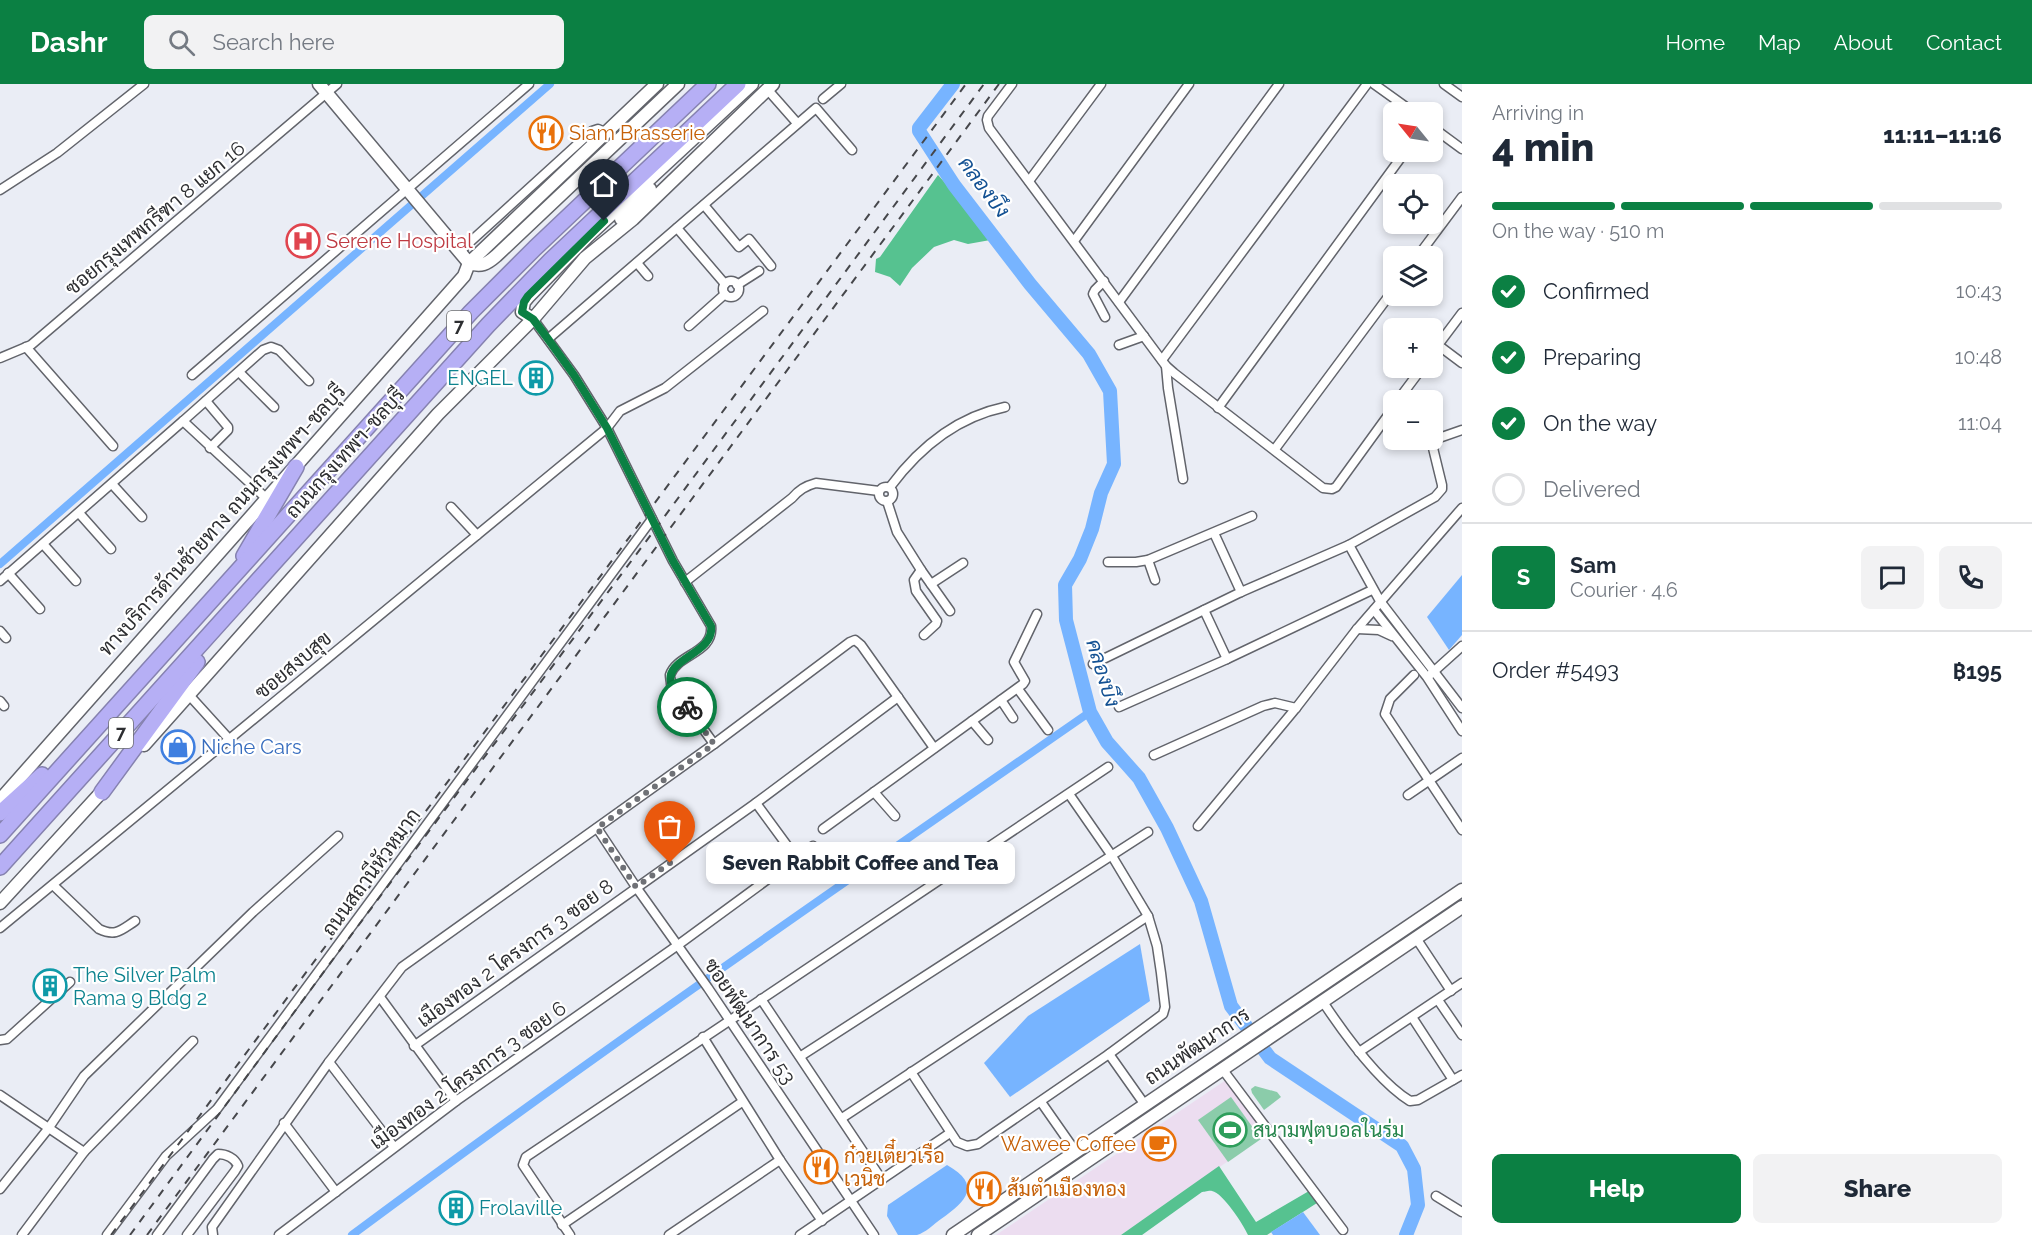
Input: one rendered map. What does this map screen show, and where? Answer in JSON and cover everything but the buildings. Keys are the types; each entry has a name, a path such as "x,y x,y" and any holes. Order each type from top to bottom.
{"highway":[{"name":"ถนนกรุงเทพฯ-ชลบุรี","path":"0,835 471,312 708,84"},
{"name":"ถนนกรุงเทพฯ-ชลบุรี","path":"0,867 488,325 551,260 738,84"},
{"path":"227,584 296,467"},
{"path":"102,792 243,599"},
{"path":"0,813 94,729"}],"main road":[{"path":"558,177 592,154 658,89 670,84"},
{"path":"323,88 469,263 484,264 496,256 678,84"},
{"path":"533,319 522,312 528,296 588,236 752,84"},
{"path":"585,258 625,226 768,86"},
{"path":"0,903 189,695 438,414 533,319 585,258 641,198 701,141 768,86"},
{"name":"ทางบริการด้านซ้ายทาง ถนนกรุงเทพฯ-ชลบุรี","path":"2,794 464,276 469,263 605,132 658,89"},
{"path":"534,200 536,209 543,211"},
{"path":"480,252 488,257 496,256"},
{"name":"ถนนพัฒนาการ","path":"953,1235 1462,890"},
{"name":"ถนนพัฒนาการ","path":"978,1235 1462,907"},
{"path":"1111,1128 1119,1140"}],"street":[{"path":"0,190 57,153 144,84"},
{"name":"ซอยกรุงเทพกรีฑา 8 แยก 16","path":"0,358 26,347 40,337 323,88 337,84"},
{"path":"192,375 410,191 529,84"},
{"path":"823,99 841,84"},
{"path":"1012,84 988,116 987,125 1164,363 1218,408 1275,449 1323,488 1336,487 1383,422"},
{"path":"1029,181 1101,84"},
{"path":"1074,241 1189,84"},
{"path":"1119,302 1279,84"},
{"path":"1184,479 1164,363 1367,84"},
{"path":"1374,84 1399,102"},
{"path":"1444,84 1462,97"},
{"path":"768,86 797,123"},
{"path":"548,339 816,108 852,150"},
{"path":"459,252 592,131 598,129 605,132"},
{"path":"1443,135 1462,149"},
{"path":"1218,408 1398,162"},
{"path":"1425,246 1462,197"},
{"path":"704,205 739,247 748,239 771,266"},
{"path":"677,228 725,284"},
{"path":"637,263 648,276"},
{"path":"737,285 759,271"},
{"path":"1104,281 1093,294 1105,317"},
{"path":"725,284 732,282 737,285"},
{"path":"725,284 723,287 725,294 731,297 736,295 737,285"},
{"path":"689,326 725,294"},
{"path":"1275,449 1383,304"},
{"name":"ซอยสงบสุข","path":"0,928 607,428 620,411 665,388 762,310"},
{"path":"1443,338 1462,313"},
{"path":"533,319 574,375 607,428 685,582 711,626 712,634 709,641 677,665 670,675 671,684 714,744"},
{"path":"1119,345 1144,336"},
{"path":"0,581 263,350 271,346 279,350 309,381"},
{"path":"26,347 113,446"},
{"path":"1443,349 1462,363"},
{"path":"239,372 274,408"},
{"path":"206,401 228,427 228,430 210,448"},
{"path":"890,487 913,459 958,423 987,411 1005,407"},
{"path":"183,422 267,499"},
{"path":"1093,664 1241,592 1348,545 1439,493 1442,489 1442,477 1432,444 1439,438 1462,430"},
{"path":"112,484 142,517"},
{"path":"685,582 792,498 799,490 823,484 879,491 884,487 890,487"},
{"path":"887,501 893,496 890,487"},
{"path":"879,491 880,498 887,501 897,532 951,611"},
{"path":"451,507 477,535"},
{"path":"1198,826 1296,708 1357,629 1462,508"},
{"path":"79,513 111,549"},
{"path":"1108,562 1148,560 1252,516"},
{"name":"ถนนสถานีหัวหมาก","path":"107,1235 166,1156 217,1109 652,519"},
{"path":"1214,533 1241,592"},
{"path":"43,544 76,581"},
{"path":"1348,545 1372,590 1430,674 1462,731"},
{"path":"1148,560 1155,580"},
{"path":"931,584 963,563"},
{"path":"921,570 914,580 916,591 937,621 924,635"},
{"path":"8,573 40,609"},
{"path":"1119,707 1372,590"},
{"path":"1204,610 1227,659"},
{"path":"1374,610 1393,636 1461,703"},
{"path":"823,829 1025,681 1014,665 1015,657 1037,615"},
{"path":"1357,629 1378,630 1393,636"},
{"path":"213,1235 212,1227 284,1123 402,968 855,640 934,748"},
{"path":"1430,674 1462,646"},
{"path":"1414,675 1390,699 1385,714 1462,830"},
{"path":"1017,689 1048,730"},
{"path":"189,695 229,739"},
{"name":"เมืองทอง 2 โครงการ 3 ซอย 8","path":"414,1046 756,802 898,697"},
{"path":"1001,700 1013,718"},
{"path":"1154,755 1263,706 1275,703 1296,708"},
{"path":"972,721 988,740"},
{"path":"1408,795 1462,758"},
{"path":"570,1235 523,1165 526,1157 1108,767"},
{"path":"874,792 896,816"},
{"path":"911,1072 957,1142 967,1146 978,1144 1041,1102 1163,1014 1165,1007 1158,955 1148,916 1112,856 1069,794"},
{"path":"756,802 797,859"},
{"name":"ซอยพัฒนาการ 53","path":"597,828 696,970 874,1235"},
{"path":"801,1056 1148,832"},
{"path":"0,1189 48,1129 84,1077 253,912 338,836"},
{"name":"เมืองทอง 2 โครงการ 3 ซอย 6","path":"279,1235 456,1101 678,945 813,846"},
{"path":"53,885 99,929 108,933 116,933 135,921"},
{"path":"842,1118 1148,916"},
{"path":"1416,938 1451,991"},
{"path":"0,1040 7,1039 70,982"},
{"path":"1359,1053 1462,983"},
{"path":"380,997 456,1101"},
{"path":"760,999 801,1056 882,1180"},
{"path":"1438,1000 1462,1035"},
{"path":"1323,1002 1359,1053 1410,1101 1418,1100 1462,1075"},
{"path":"1412,1017 1453,1080"},
{"path":"703,1037 742,1102 822,1221"},
{"path":"22,1235 84,1152 193,1041"},
{"path":"1109,1054 1145,1105"},
{"path":"329,1062 394,1147"},
{"path":"1223,1070 1343,1230"},
{"path":"0,1095 84,1152"},
{"path":"562,1225 742,1102"},
{"path":"1041,1102 1076,1152"},
{"path":"284,1123 336,1192"},
{"path":"800,1235 950,1132"},
{"path":"157,1235 213,1159 218,1154 225,1154 236,1162 238,1166 236,1171 187,1235"},
{"path":"669,1235 780,1160"},
{"path":"1436,1196 1462,1212"}],"shaded area":[{"path":"1226,1080 1266,1135 1121,1235 996,1235"}],"green space":[{"path":"938,175 996,239 968,244 954,240 934,247 912,268 900,286 890,277 875,272 876,259 880,257"},
{"path":"1255,1086 1277,1092 1281,1097 1264,1110 1252,1093 1251,1089"},
{"name":"สนามฟุตบอลในร่ม","path":"1231,1097 1261,1139 1228,1162 1198,1120"},
{"path":"1219,1166 1256,1222 1309,1191 1317,1203 1267,1235 1248,1235 1222,1197 1212,1191 1207,1191 1202,1192 1142,1235 1121,1235"}],"water":[{"path":"1462,575 1462,635 1449,650 1427,617"},
{"path":"1140,944 1150,1001 1010,1097 984,1063 1028,1016"},
{"path":"947,1165 964,1179 967,1193 964,1199 923,1232 917,1235 898,1235 887,1216 888,1205"},
{"path":"1303,1212 1320,1235 1273,1235 1271,1232"}],"waterway":[{"path":"0,564 550,84"},
{"name":"คลองบึง","path":"953,84 919,131 954,185 1030,284 1089,354 1110,391 1114,464 1101,493 1092,529 1080,559 1065,585 1066,620 1090,712 1107,742 1139,778 1167,828 1201,901 1231,1006 1270,1058 1402,1146 1414,1169 1418,1205 1406,1235"},
{"path":"352,1235 626,1036 1090,712"}],"railway":[{"path":"111,1235 966,84"},
{"path":"130,1235 984,84"},
{"path":"147,1235 999,84"}],"way so far":[{"path":"670,863 636,887 597,828 714,744 687,707"}],"place":[{"name":"Siam Brasserie","path":"546,133"},
{"name":"Serene Hospital","path":"303,241"},
{"name":"ENGEL","path":"536,378"},
{"name":"Niche Cars","path":"178,747"},
{"name":"Seven Rabbit Coffee and Tea","path":"670,863"},
{"name":"The Silver Palm Rama 9 Bldg 2","path":"50,986"},
{"name":"สนามฟุตบอลในร่ม","path":"1230,1130"},
{"name":"Wawee Coffee","path":"1159,1144"},
{"name":"ก๋วยเตี๋ยวเรือ เวนิช","path":"821,1167"},
{"name":"ส้มตำเมืองทอง","path":"984,1189"},
{"name":"Frolaville","path":"456,1208"}],"route":[{"path":"604,221 528,296 522,312 533,319 548,339 607,428 644,506 711,626 712,634 709,641 677,665 670,675 671,684 687,707"}]}
